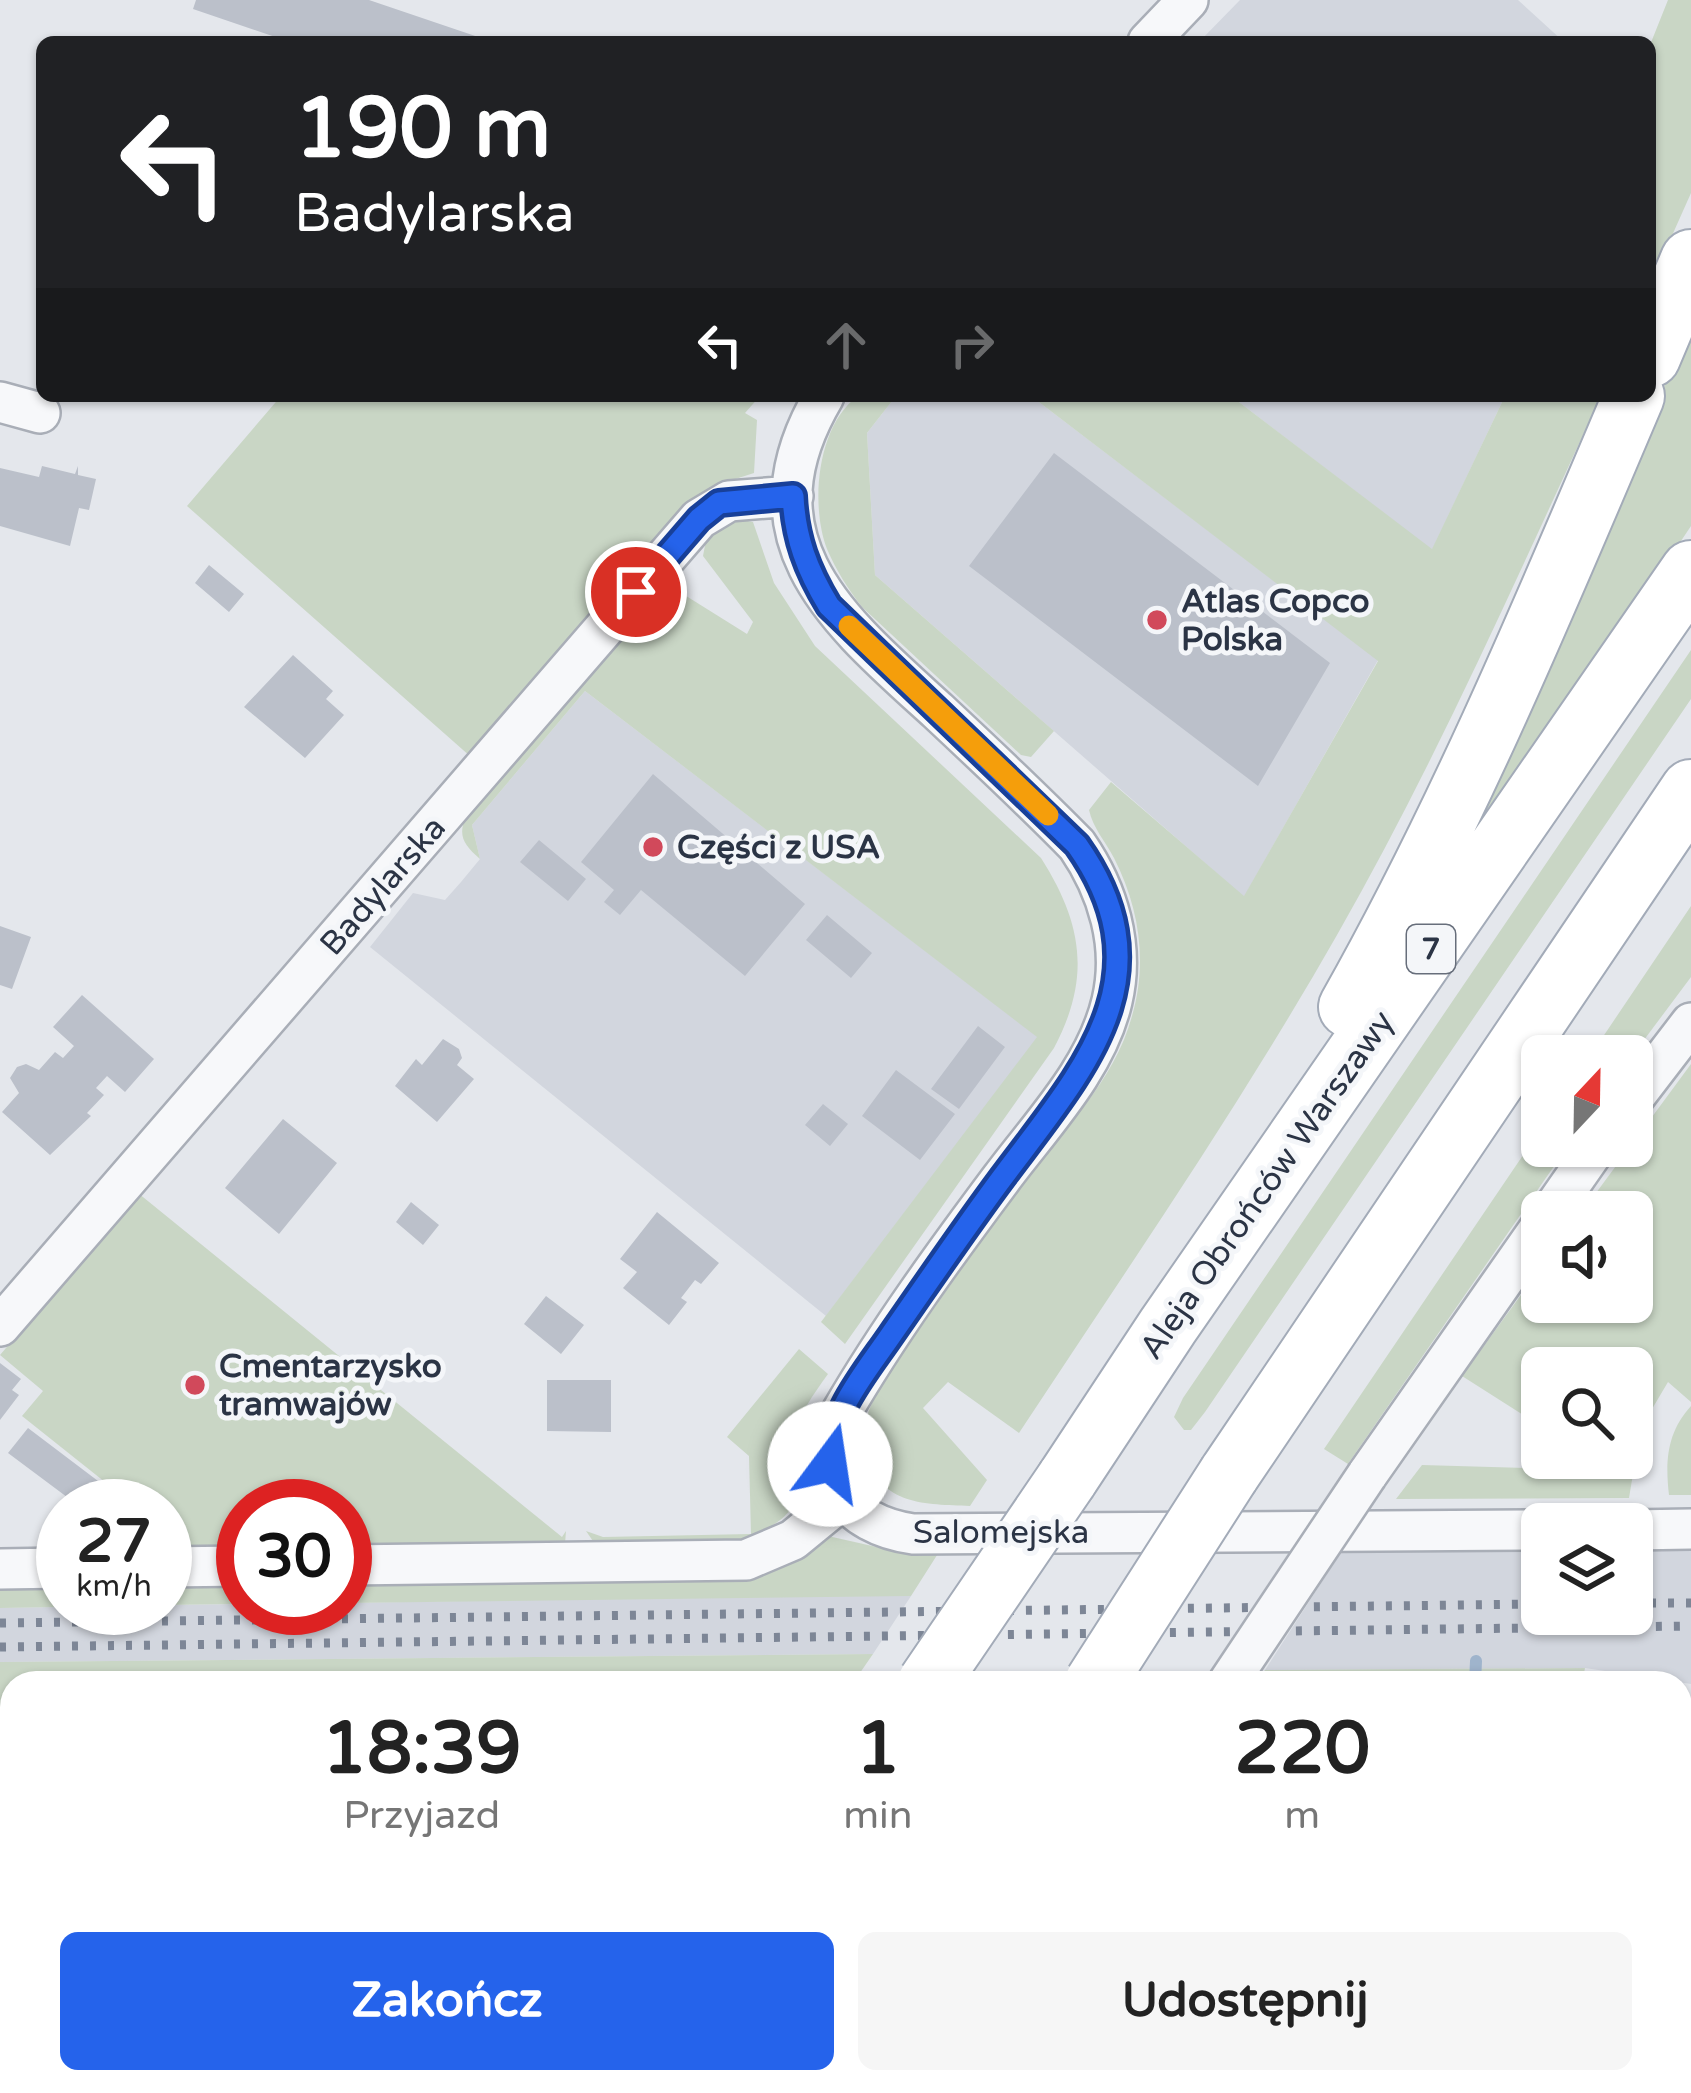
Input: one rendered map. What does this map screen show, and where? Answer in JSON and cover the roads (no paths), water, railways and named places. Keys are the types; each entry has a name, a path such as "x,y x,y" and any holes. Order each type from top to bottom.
{"main road":[{"path":"1656,344 1691,260"},
{"path":"1168,1326 1403,911 1561,569 1631,402"},
{"name":"Aleja Obrońców Warszawy","path":"936,1671 1168,1326 1691,571"},
{"path":"1103,1671 1228,1474 1691,790"}],"street":[{"path":"1154,36 1188,0"},
{"path":"0,402 40,412"},
{"path":"372,1565 746,1560 793,1540 843,1499 830,1457 841,1413 975,1215 1086,1064 1101,1035 1114,995 1116,948 1099,882 1077,845 829,606 805,562 793,496 801,439 821,402"},
{"name":"Badylarska","path":"0,1326 699,519 729,501 793,496"},
{"path":"1653,1073 1691,1023"},
{"path":"1236,1671 1521,1255"},
{"name":"Salomejska","path":"843,1499 875,1525 913,1534 1521,1530"},
{"path":"1653,1530 1691,1529"},
{"path":"0,1569 36,1568"}],"waterway":[{"path":"1476,1661 1476,1671"}],"railway":[{"path":"1653,1603 1691,1603"},
{"path":"0,1623 1521,1604"},
{"path":"0,1647 1691,1626"}],"place":[{"name":"Atlas Copco Polska","path":"1157,620"},
{"name":"Części z USA","path":"653,847"},
{"name":"Cmentarzysko tramwajów","path":"195,1385"}]}
